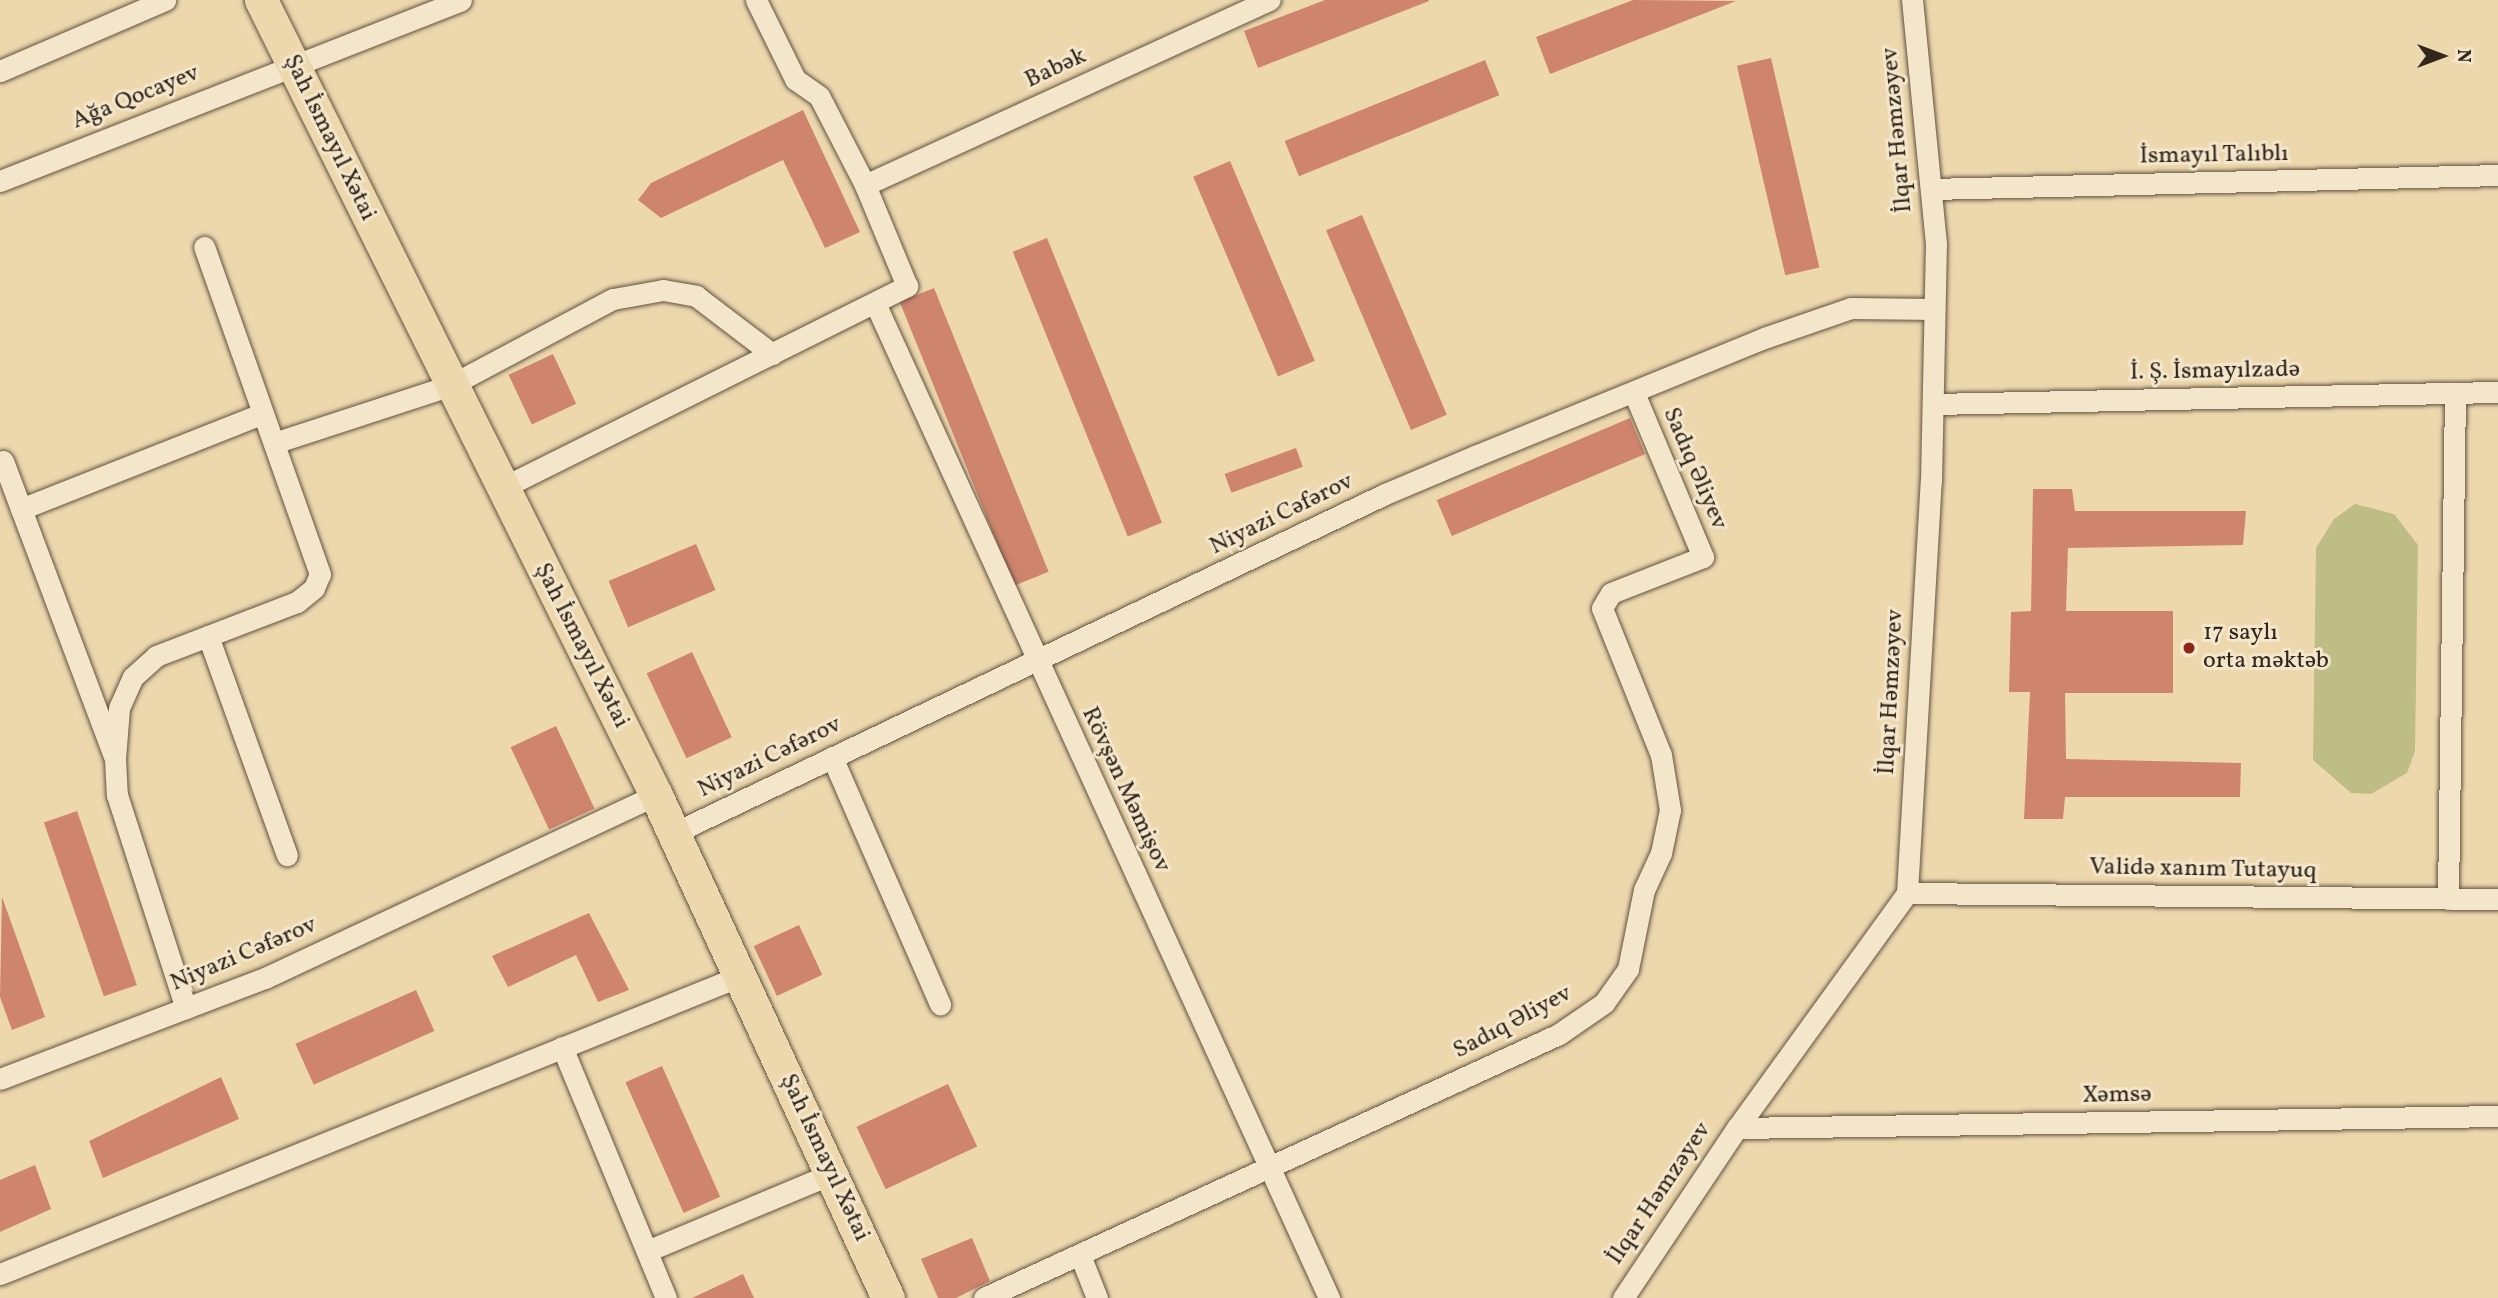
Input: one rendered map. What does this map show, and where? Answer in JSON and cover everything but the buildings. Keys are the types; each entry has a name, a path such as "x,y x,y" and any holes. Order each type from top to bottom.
{"main road":[{"name":"Şah İsmayıl Xətai","path":"261,0 674,833 888,1298"}],"street":[{"path":"0,71 165,0"},
{"name":"Ağa Qocayev","path":"0,181 292,64 461,0"},
{"path":"502,488 907,286 865,185 819,96 795,79 756,0"},
{"name":"Babək","path":"865,185 1270,0"},
{"name":"İlqar Həmzəyev","path":"1623,1298 1737,1128 1907,893 1933,404 1936,244 1912,0"},
{"name":"İsmayıl Talıblı","path":"1931,190 2498,175"},
{"path":"186,1008 117,796 115,759 120,708 134,677 156,656 297,602 314,588 320,574 204,247"},
{"path":"274,443 451,385 613,299 663,290 696,296 772,354"},
{"name":"Rövşən Məmişov","path":"875,303 1329,1298"},
{"name":"Niyazi Cəfərov","path":"674,833 1385,494 1764,338 1851,308 1934,309"},
{"name":"İ. Ş. İsmayılzadə","path":"1933,404 2498,392"},
{"name":"Sadıq Əliyev","path":"984,1298 1272,1169 1559,1034 1604,1003 1628,969 1644,890 1661,853 1670,810 1661,755 1602,608 1611,593 1703,557 1634,393"},
{"path":"2448,898 2455,393"},
{"path":"21,509 263,413"},
{"path":"4,461 115,759"},
{"path":"208,636 287,855"},
{"path":"832,757 940,1004"},
{"name":"Niyazi Cəfərov","path":"0,1079 265,978 656,796"},
{"name":"Validə xanım Tutayuq","path":"1907,893 2498,899"},
{"path":"0,1274 740,976"},
{"path":"562,1047 666,1298"},
{"name":"Xəmsə","path":"1737,1128 2498,1116"},
{"path":"647,1251 831,1174"},
{"path":"1080,1255 1097,1298"}],"shaded area":[{"path":"2355,504 2394,514 2418,545 2415,751 2407,773 2371,794 2351,793 2313,760 2316,548 2334,519"}],"place":[{"name":"17 saylı orta məktəb","path":"2189,648"}]}
